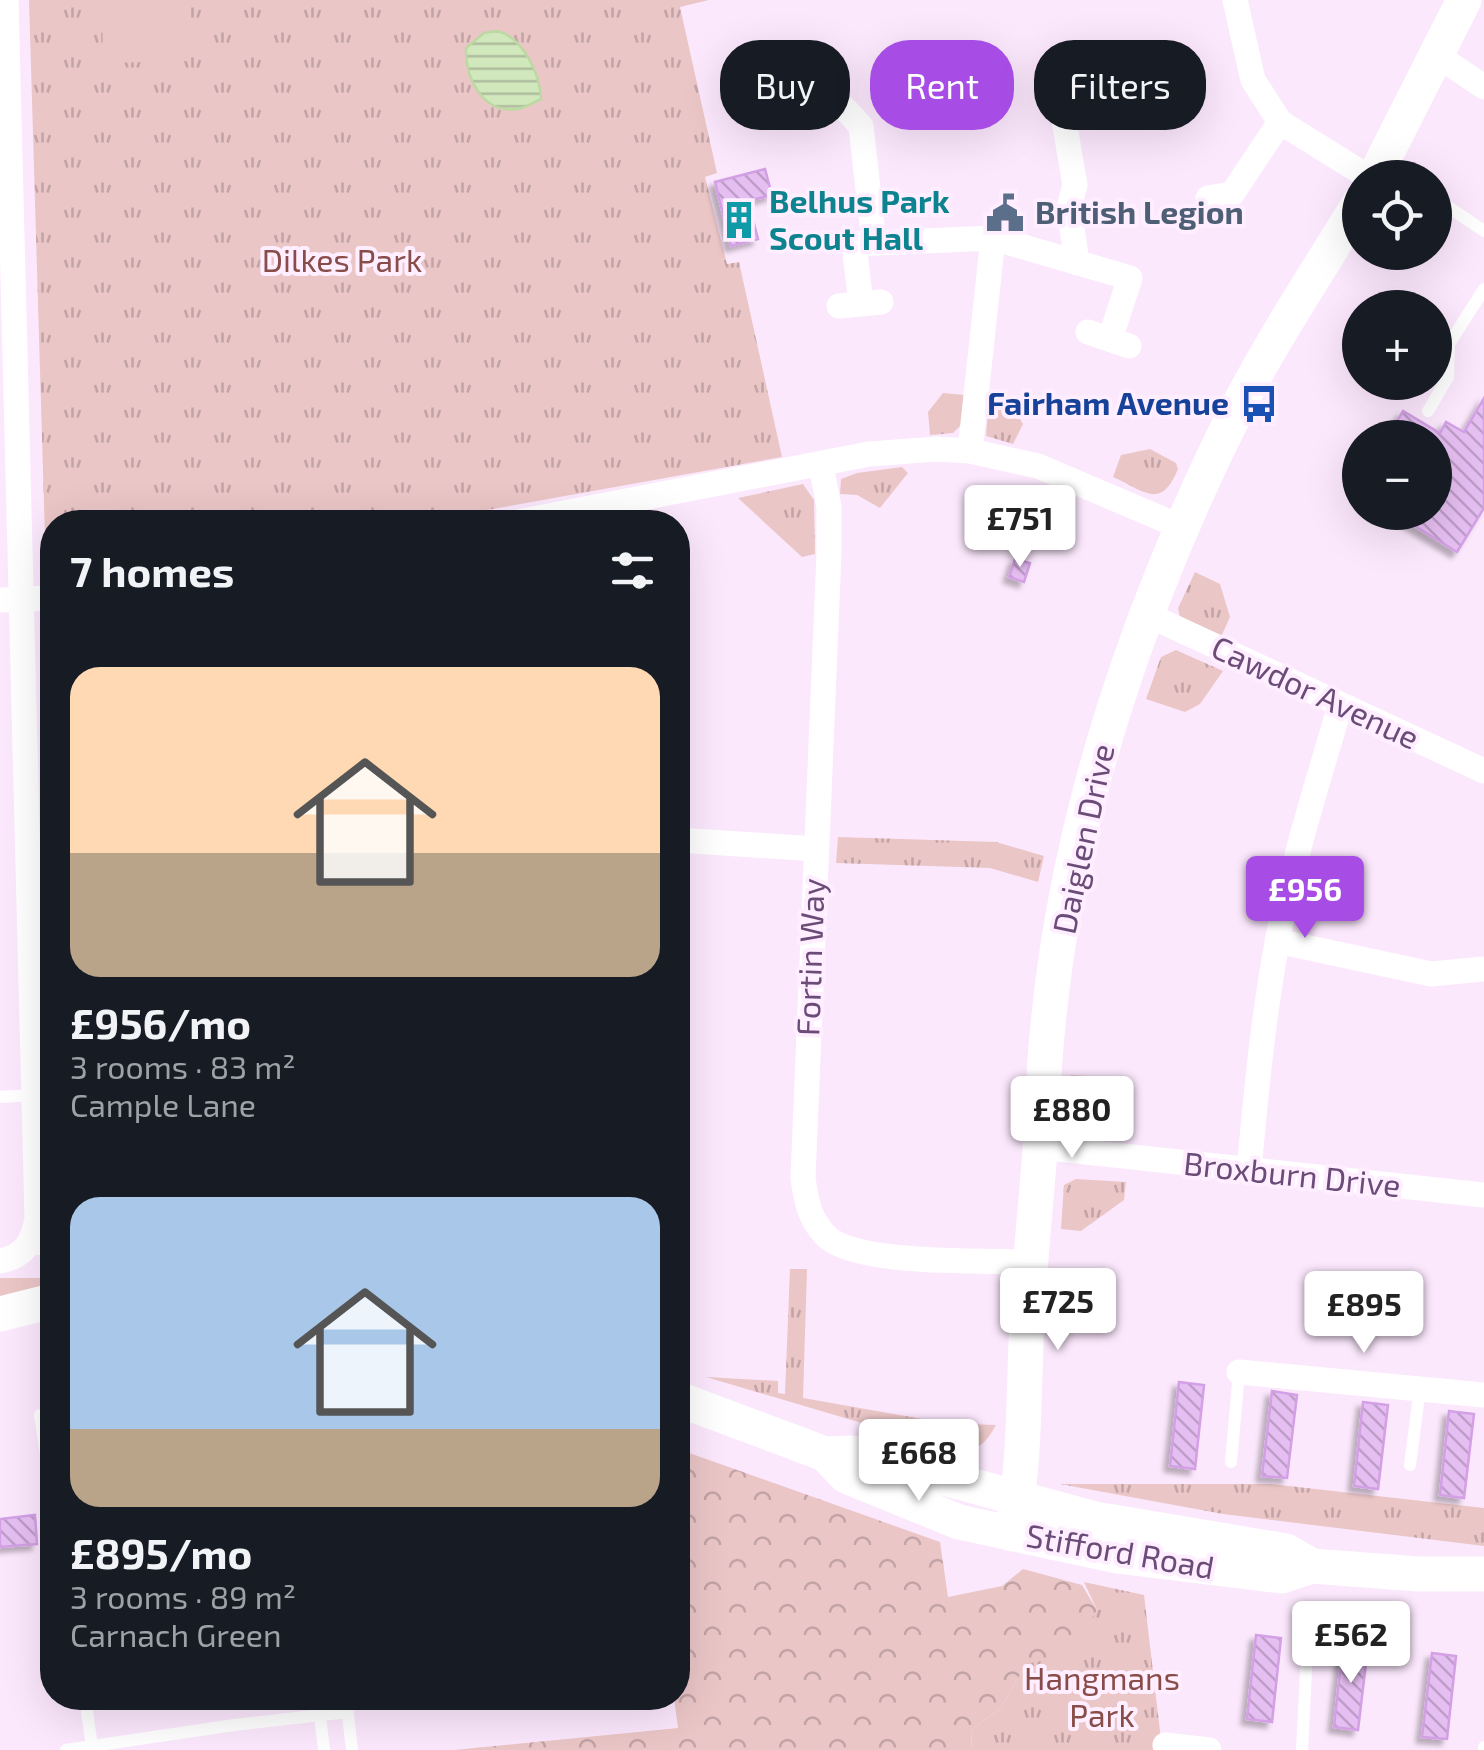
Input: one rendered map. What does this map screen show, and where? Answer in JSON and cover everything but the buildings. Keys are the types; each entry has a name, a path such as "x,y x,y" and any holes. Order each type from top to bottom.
{"street":[{"path":"6,0 10,600 26,845 40,971"},
{"path":"1235,0 1253,80 1280,122 1355,160"},
{"path":"1389,160 1464,0"},
{"path":"1438,56 1484,87"},
{"path":"850,114 861,126 874,243"},
{"path":"1208,198 1232,194 1280,122"},
{"path":"1066,130 1075,185 1070,208 1078,263"},
{"name":"Daiglen Drive","path":"1011,1534 1019,1498 1030,1262 1047,1034 1072,872 1100,755 1146,614 1181,527 1242,400 1342,232"},
{"path":"970,451 992,238"},
{"path":"860,304 854,244 992,238 1130,278 1109,339"},
{"path":"581,510 902,450 970,451 1038,466 1181,527"},
{"name":"Fortin Way","path":"821,464 829,507 829,553 803,1178 807,1208 826,1237 849,1250 875,1256 1030,1262"},
{"path":"10,600 40,599"},
{"name":"Cawdor Avenue","path":"1146,614 1484,771"},
{"path":"1248,1170 1277,941 1301,836 1340,706"},
{"path":"690,841 816,848"},
{"path":"0,846 26,845"},
{"path":"1277,941 1431,974 1484,968"},
{"path":"0,1261 40,1249 33,1239 33,1096 40,994"},
{"name":"Broxburn Drive","path":"1040,1147 1484,1195"},
{"path":"0,1314 40,1304"},
{"path":"1239,1372 1484,1394"},
{"name":"Stifford Road","path":"690,1403 825,1454 852,1453 1095,1519 1286,1551 1312,1566"},
{"name":"Stifford Road","path":"825,1454 846,1476 959,1522 1194,1568 1282,1576 1312,1566 1418,1574 1484,1574"},
{"path":"1165,1746 1209,1750"}],"lane":[{"path":"1452,209 1484,231"},
{"path":"1428,411 1448,376 1450,344 1484,288"},
{"path":"0,1096 33,1096"},
{"path":"1231,1462 1239,1372"},
{"path":"1410,1465 1420,1388"},
{"path":"1302,1750 1307,1652"},
{"path":"87,1710 92,1746"},
{"path":"66,1750 320,1716 335,1710"},
{"path":"348,1710 352,1750"},
{"path":"320,1716 324,1750"}],"green space":[{"name":"Dilkes Park","path":"29,0 709,0 680,7 717,173 705,177 727,264 739,262 782,457 488,510 44,510"},
{"path":"102,0 190,0 191,61 103,63"},
{"path":"943,393 965,395 961,425 953,433 930,435 928,412"},
{"path":"989,397 1008,399 1023,424 1013,444 986,436"},
{"path":"1150,449 1176,463 1178,469 1165,490 1151,494 1113,477 1121,455"},
{"path":"902,467 908,473 880,508 857,495 840,494 841,479"},
{"path":"803,484 814,500 815,554 802,557 738,498"},
{"path":"1195,572 1220,584 1230,617 1220,639 1181,622 1178,608"},
{"path":"1176,650 1223,671 1200,704 1185,712 1146,699 1161,657"},
{"path":"838,837 996,842 1044,856 1038,882 990,868 836,863"},
{"path":"1071,1075 1102,1077 1120,1113 1120,1131 1076,1126 1067,1113"},
{"path":"1076,1179 1126,1182 1124,1200 1081,1231 1061,1229 1064,1185"},
{"path":"790,1269 807,1269 803,1398 945,1423 996,1425 987,1439 963,1453 706,1377 778,1381 778,1393 785,1394"},
{"path":"0,1278 40,1278 40,1292 0,1300"},
{"path":"690,1453 940,1542 948,1597 1002,1586 1023,1569 1082,1585 1097,1610 1070,1655 1026,1664 1001,1708 971,1730 972,1750 454,1750 678,1728 676,1710 690,1710"},
{"path":"1060,1484 1271,1484 1484,1508 1484,1546 1223,1514"},
{"name":"Hangmans Park","path":"1084,1582 1144,1595 1160,1731 1158,1750 972,1750 971,1730 1001,1708 1026,1664 1097,1610"}],"shaded area":[{"path":"497,31 515,41 528,58 541,99 521,108 505,109 485,100 478,92 469,71 466,48 484,33"}],"place":[{"name":"British Legion","path":"1005,213"},
{"name":"Belhus Park Scout Hall","path":"739,220"},
{"name":"Fairham Avenue","path":"1259,404"}]}
